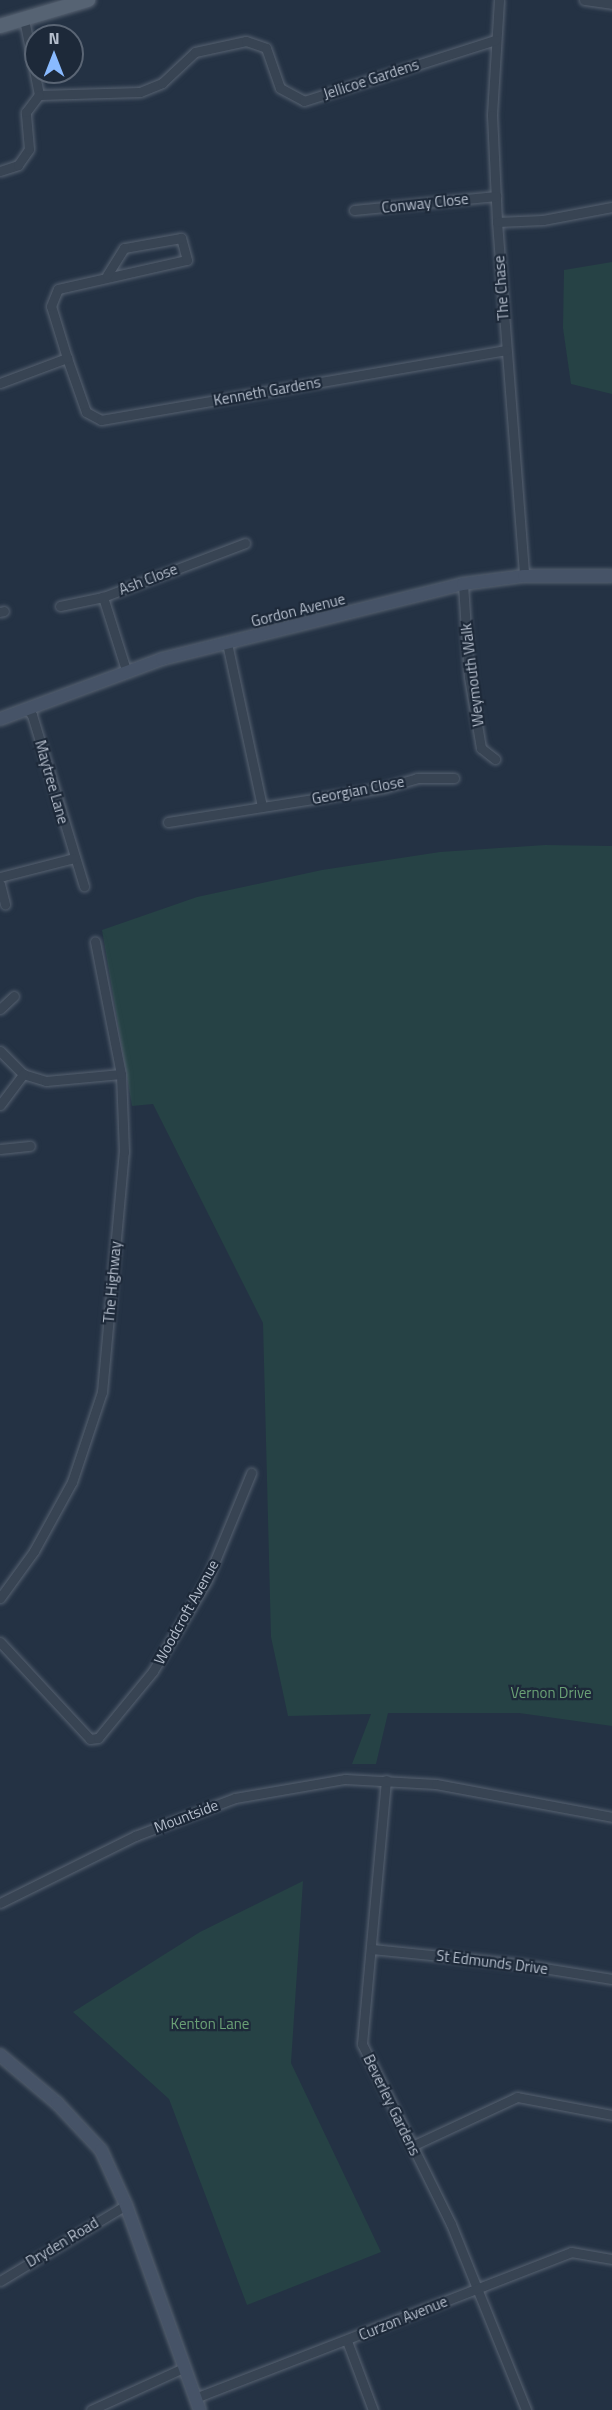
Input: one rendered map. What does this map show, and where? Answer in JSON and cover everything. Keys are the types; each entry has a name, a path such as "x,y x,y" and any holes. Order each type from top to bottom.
{"main road":[{"path":"0,26 88,0"}],"street":[{"name":"The Chase","path":"499,0 495,40 497,222 524,576"},
{"path":"584,0 612,4"},
{"path":"0,171 18,165 29,149 26,112 39,95 24,19"},
{"name":"Jellicoe Gardens","path":"39,95 140,92 162,83 195,52 246,41 266,48 280,88 304,101 495,40"},
{"name":"Conway Close","path":"354,210 496,196"},
{"path":"497,222 543,220 612,207"},
{"path":"181,238 187,260 107,275 124,248 181,238"},
{"name":"Kenneth Gardens","path":"107,275 58,289 51,306 86,412 101,420 506,350"},
{"path":"0,384 68,357"},
{"name":"Ash Close","path":"60,606 104,597 245,543"},
{"name":"Gordon Avenue","path":"0,719 126,670 463,584 524,576 612,576"},
{"name":"Weymouth Walk","path":"463,584 469,677 481,748 495,759"},
{"name":"Ash Close","path":"104,597 126,670"},
{"path":"227,643 262,806"},
{"name":"Maytree Lane","path":"26,708 32,715 84,886"},
{"name":"Georgian Close","path":"168,822 383,788 417,778 454,778"},
{"path":"0,877 74,858"},
{"path":"0,884 5,904"},
{"name":"The Highway","path":"0,1598 34,1551 72,1482 102,1392 124,1152 121,1074 94,942"},
{"path":"0,1009 14,996"},
{"path":"0,1051 23,1074 46,1081 121,1074"},
{"path":"0,1105 23,1074"},
{"path":"0,1149 30,1146"},
{"name":"Woodcroft Avenue","path":"0,1641 90,1739 98,1738 153,1671 207,1580 251,1473"},
{"name":"Mountside","path":"0,1903 135,1836 235,1798 345,1779 386,1780"},
{"path":"386,1780 436,1784 612,1817"},
{"name":"Beverley Gardens","path":"386,1780 362,2044 478,2287 526,2410"},
{"name":"St Edmunds Drive","path":"372,1949 519,1964 612,1979"},
{"path":"0,2055 57,2103 101,2150 126,2205 183,2368 198,2404"},
{"path":"412,2146 517,2097 612,2115"},
{"name":"Dryden Road","path":"0,2281 126,2205"},
{"name":"Curzon Avenue","path":"198,2404 478,2287 571,2252 612,2259"},
{"path":"347,2341 374,2410"},
{"path":"91,2410 183,2368"}],"green space":[{"path":"612,262 612,394 571,384 563,328 564,270"},
{"name":"Vernon Drive","path":"545,845 612,846 612,1726 519,1713 388,1713 376,1764 352,1764 371,1714 288,1716 271,1637 263,1323 153,1104 132,1106 102,930 197,897 322,870 440,852"},
{"name":"Kenton Lane","path":"303,1881 291,2063 381,2252 247,2305 169,2099 73,2012 200,1932"}]}
